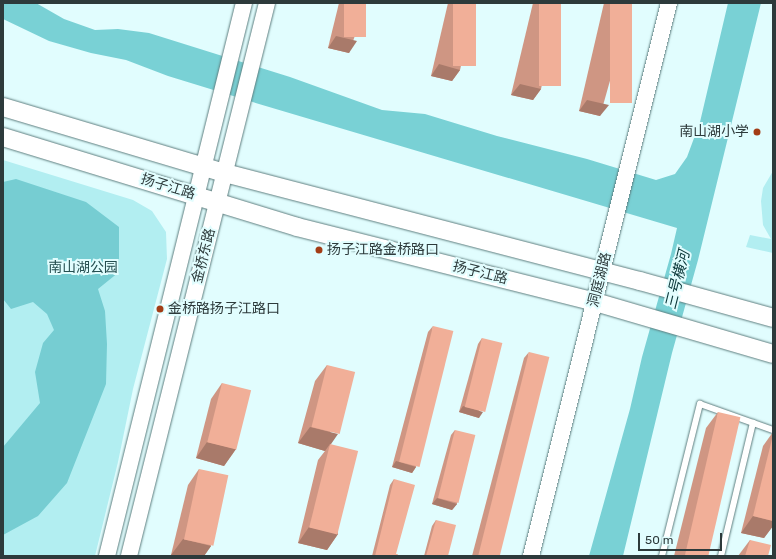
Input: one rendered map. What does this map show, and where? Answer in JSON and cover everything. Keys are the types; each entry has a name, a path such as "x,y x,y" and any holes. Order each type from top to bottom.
{"main road":[{"name":"扬子江路","path":"3,107 203,167 640,281 773,318"},
{"name":"扬子江路","path":"3,138 196,195 297,227 595,302 635,315 773,354"}],"street":[{"name":"金桥东路","path":"107,556 244,3"},
{"name":"金桥东路","path":"129,556 267,3"},
{"name":"洞庭湖路","path":"531,556 669,3"}],"lane":[{"path":"662,556 700,404 773,430"},
{"path":"721,556 754,423"}],"green space":[{"name":"南山湖公园","path":"3,160 133,200 152,211 166,232 167,259 133,389 118,462 95,556 3,556"},
{"path":"773,171 773,253 746,247 750,235 771,239 763,225 761,201 763,188"},
{"path":"16,179 86,202 119,227 119,272 98,289 105,311 107,344 106,384 67,483 38,516 3,535 3,447 40,403 35,372 43,343 54,330 47,314 33,302 11,309 3,299 3,182"}],"water":[{"name":"三号横河","path":"3,3 36,3 64,19 95,30 118,29 149,33 290,77 382,110 425,114 497,136 587,159 656,180 675,174 687,157 700,122 728,3 761,3 698,260 672,353 623,556 589,556 630,409 642,357 677,228 259,104 168,76 126,60 91,53 49,41 3,19"}],"building":[{"path":"344,3 366,3 366,37 344,37"},
{"path":"453,3 476,3 476,66 453,66"},
{"path":"539,3 561,3 561,86 539,86"},
{"path":"610,3 632,3 632,103 610,103"},
{"path":"433,326 453,331 420,467 399,462"},
{"path":"482,338 502,343 485,412 465,407"},
{"path":"529,352 549,357 500,556 478,556"},
{"path":"327,365 355,372 340,434 312,427"},
{"path":"222,383 251,390 236,449 207,442"},
{"path":"718,412 740,417 708,556 685,556"},
{"path":"455,430 475,435 458,503 438,498"},
{"path":"773,435 773,521 753,516"},
{"path":"330,444 358,451 337,534 309,527"},
{"path":"199,469 228,475 213,546 184,539"},
{"path":"394,479 415,485 396,554 398,554 397,556 375,556"},
{"path":"436,520 456,525 448,556 426,556"},
{"path":"750,540 771,545 768,556 745,556"}],"place":[{"name":"南山湖小学","path":"757,132"},
{"name":"扬子江路金桥路口","path":"319,250"},
{"name":"金桥路扬子江路口","path":"160,309"}]}
